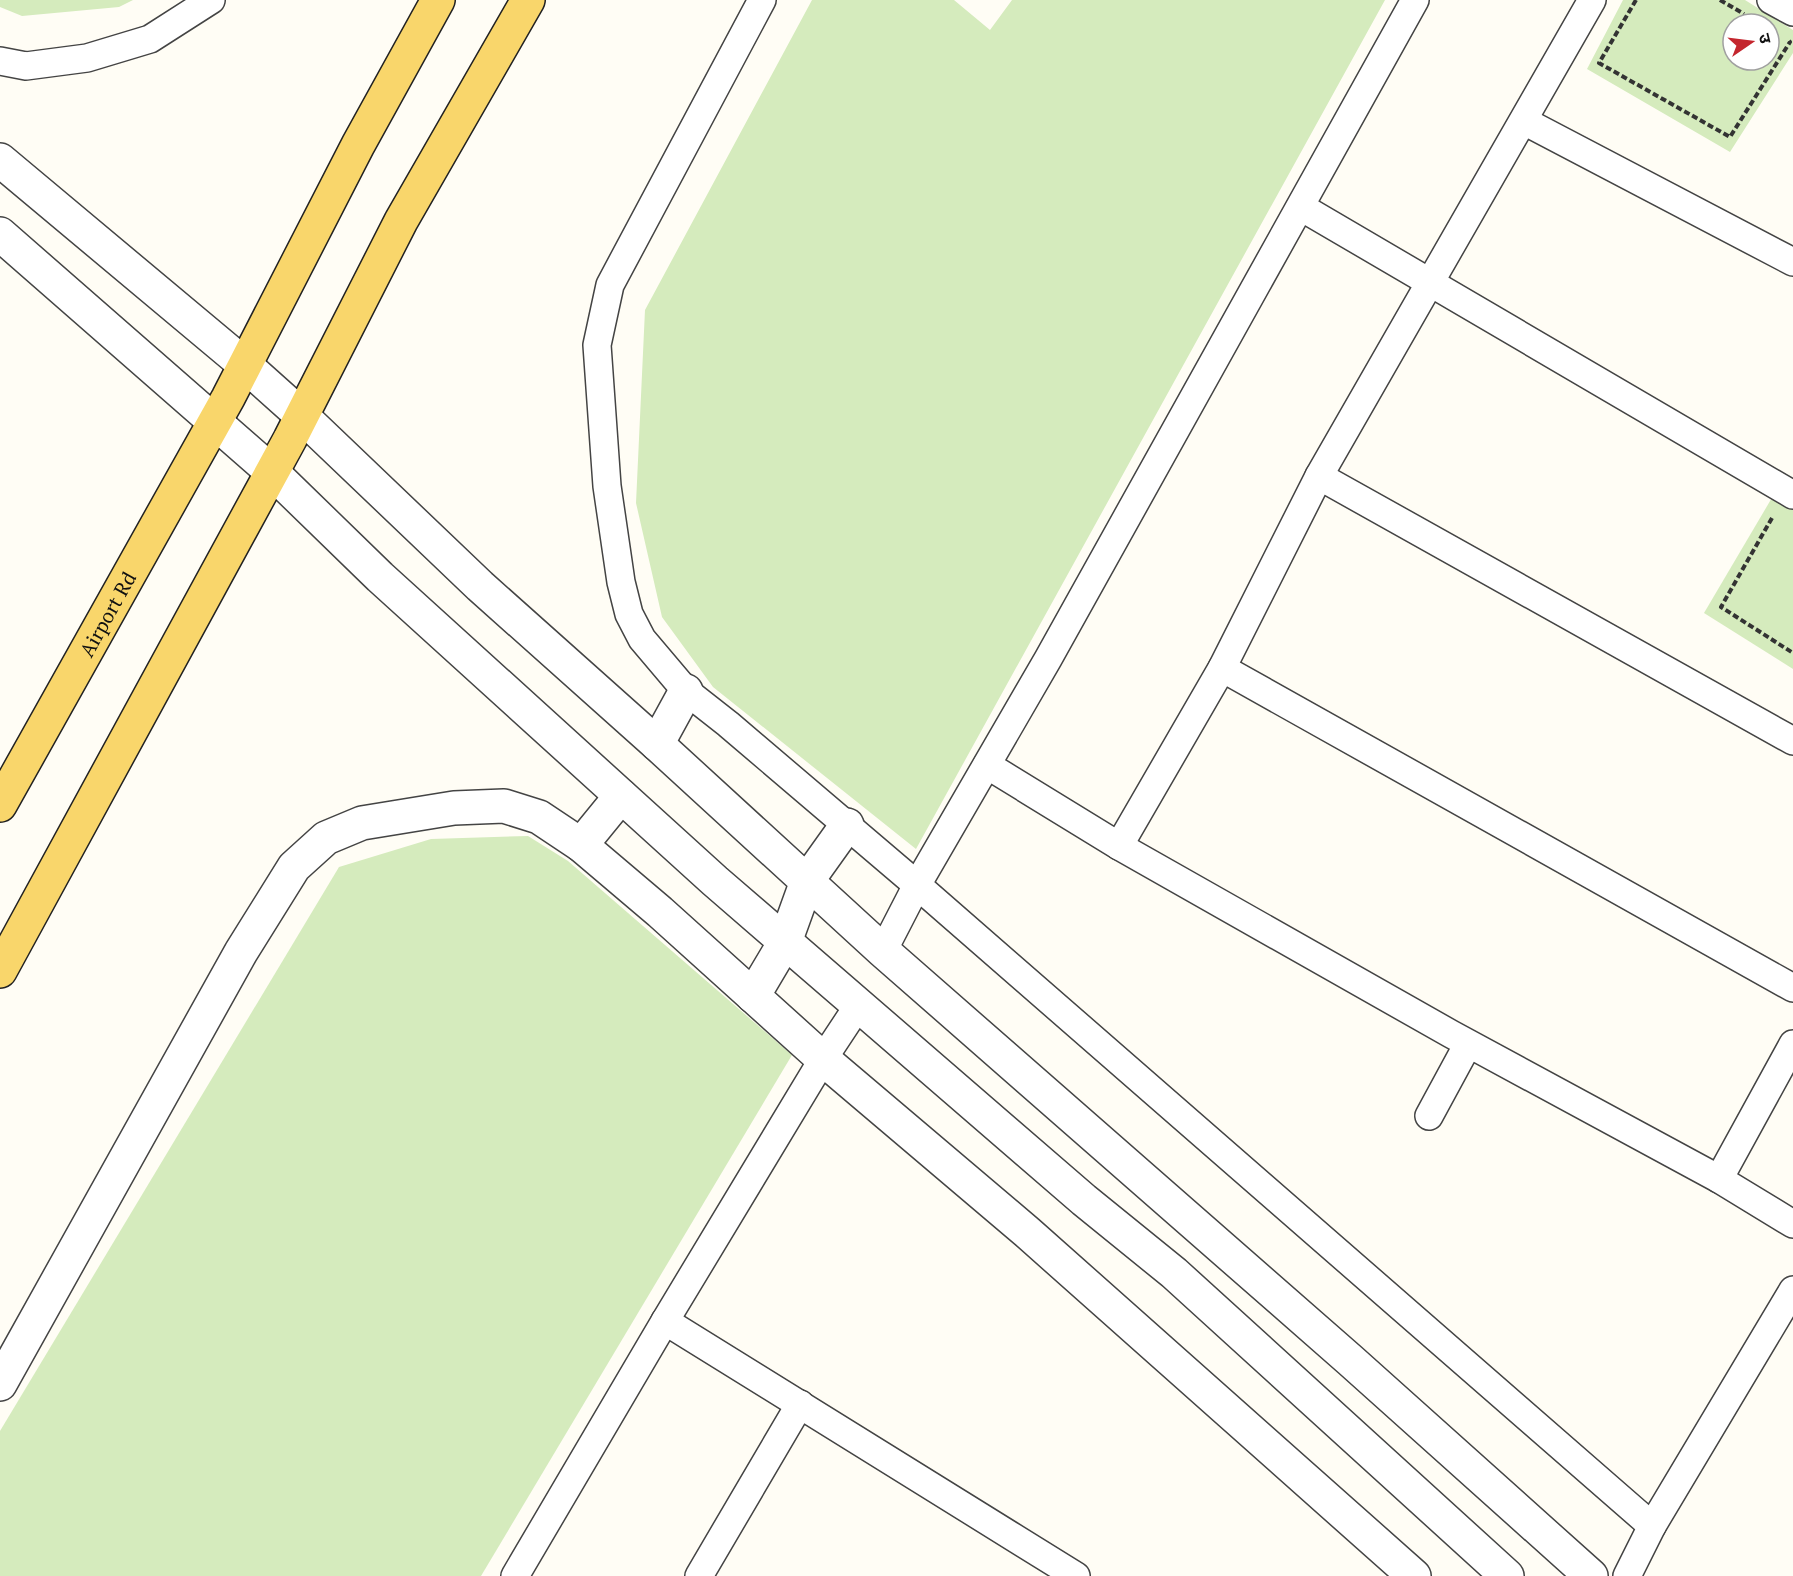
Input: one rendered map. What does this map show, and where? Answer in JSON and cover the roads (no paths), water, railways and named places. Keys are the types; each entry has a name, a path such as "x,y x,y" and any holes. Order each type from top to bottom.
{"main road":[{"name":"Airport Rd","path":"0,805 214,422 364,135 438,0"},
{"path":"0,971 302,416 401,221 528,0"}],"street":[{"path":"0,61 26,66 87,58 150,39 211,0"},
{"path":"762,0 609,285 597,345 607,486 621,582 629,614 642,639 686,692 729,724 917,885 1652,1526"},
{"path":"883,951 917,885 1301,207 1415,0"},
{"path":"1119,846 1222,668 1319,476 1592,0"},
{"path":"1771,0 1793,12"},
{"path":"1524,121 1793,262"},
{"path":"0,160 245,365 302,416 480,586 883,951 1350,1359 1591,1576"},
{"path":"1301,207 1430,282 1785,502"},
{"path":"0,234 272,472 380,577 715,881 1084,1200 1174,1273 1507,1576"},
{"path":"1319,476 1793,741"},
{"path":"1222,668 1793,988"},
{"path":"657,744 686,692"},
{"path":"987,765 1119,846 1468,1044 1719,1179 1793,1224"},
{"path":"581,845 621,796"},
{"path":"0,1384 241,952 294,867 326,838 362,823 454,808 504,806 539,816 581,845 660,912 823,1059 1027,1232 1414,1576"},
{"path":"753,996 784,942 807,881 847,825"},
{"path":"515,1576 665,1321 823,1059 858,1006"},
{"path":"1429,1116 1468,1044"},
{"path":"1719,1179 1793,1044"},
{"path":"1627,1576 1652,1526 1793,1290"},
{"path":"665,1321 1076,1576"},
{"path":"699,1576 800,1404"}]}
